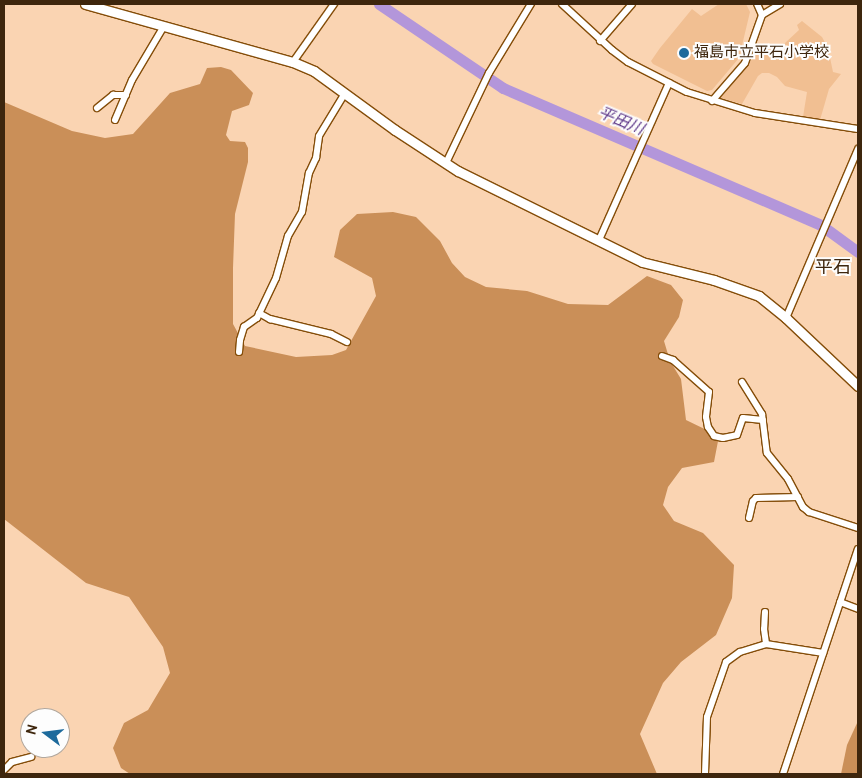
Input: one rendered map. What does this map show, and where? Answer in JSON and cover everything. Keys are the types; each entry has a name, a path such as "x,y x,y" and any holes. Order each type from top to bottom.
{"street":[{"path":"85,4 293,62 314,71 395,130 458,171 642,262 714,280 758,296 786,318 858,386"},
{"path":"293,62 334,4"},
{"path":"446,163 489,74 531,4"},
{"path":"562,4 600,41 628,62 669,83 712,101 755,113 858,129"},
{"path":"600,41 632,4"},
{"path":"757,4 762,15"},
{"path":"712,101 745,62 762,15 780,4"},
{"path":"116,120 132,80 164,26"},
{"path":"599,240 669,83"},
{"path":"239,352 244,327 257,318 276,278 288,236 302,212 309,173 316,158 319,136 345,93"},
{"path":"97,108 114,95 126,95"},
{"path":"786,318 858,149"},
{"path":"259,313 270,319 331,334 347,342"},
{"path":"662,356 673,360 709,392 706,417 708,427 714,436 723,438 737,435 744,418 763,420"},
{"path":"742,382 756,403 763,420 767,453 788,478 803,507 809,512 858,528"},
{"path":"749,518 753,500 756,498 798,498"},
{"path":"784,774 858,549"},
{"path":"840,602 858,609"},
{"path":"765,612 764,629 766,644"},
{"path":"705,774 707,717 724,666 740,652 766,644 823,654"},
{"path":"4,770 12,762 27,758"}],"shaded area":[{"path":"719,4 746,4 750,12 739,58 712,90 707,91 653,64 651,61 660,48 692,9 701,16"},
{"path":"802,21 822,37 828,48 833,72 841,74 829,89 820,120 803,117 807,92 785,86 777,77 769,73 762,73 758,76 742,104 721,98 755,55 785,43 799,30 797,25"},
{"path":"221,67 231,70 253,93 249,105 232,111 226,135 230,141 245,142 248,148 248,162 235,214 233,268 233,324 245,346 296,357 332,355 346,350 376,296 372,278 334,257 340,230 357,214 393,212 416,217 440,241 452,263 465,277 486,287 527,291 568,304 608,305 647,276 671,285 683,300 679,317 664,341 670,361 681,379 686,420 719,436 714,462 682,468 668,487 663,505 674,521 703,533 734,565 732,598 716,635 681,662 663,683 640,734 657,774 130,774 121,768 113,748 124,723 148,710 170,673 163,647 129,597 86,583 4,519 4,102 72,131 105,138 133,134 170,93 200,84 207,68"},
{"path":"858,721 858,774 841,774 847,745"}],"waterway":[{"name":"平田川","path":"379,4 503,88 821,225 858,252"}],"place":[{"name":"福島市立平石小学校","path":"684,53"}],"district":[{"name":"平石","path":"833,267"}]}
